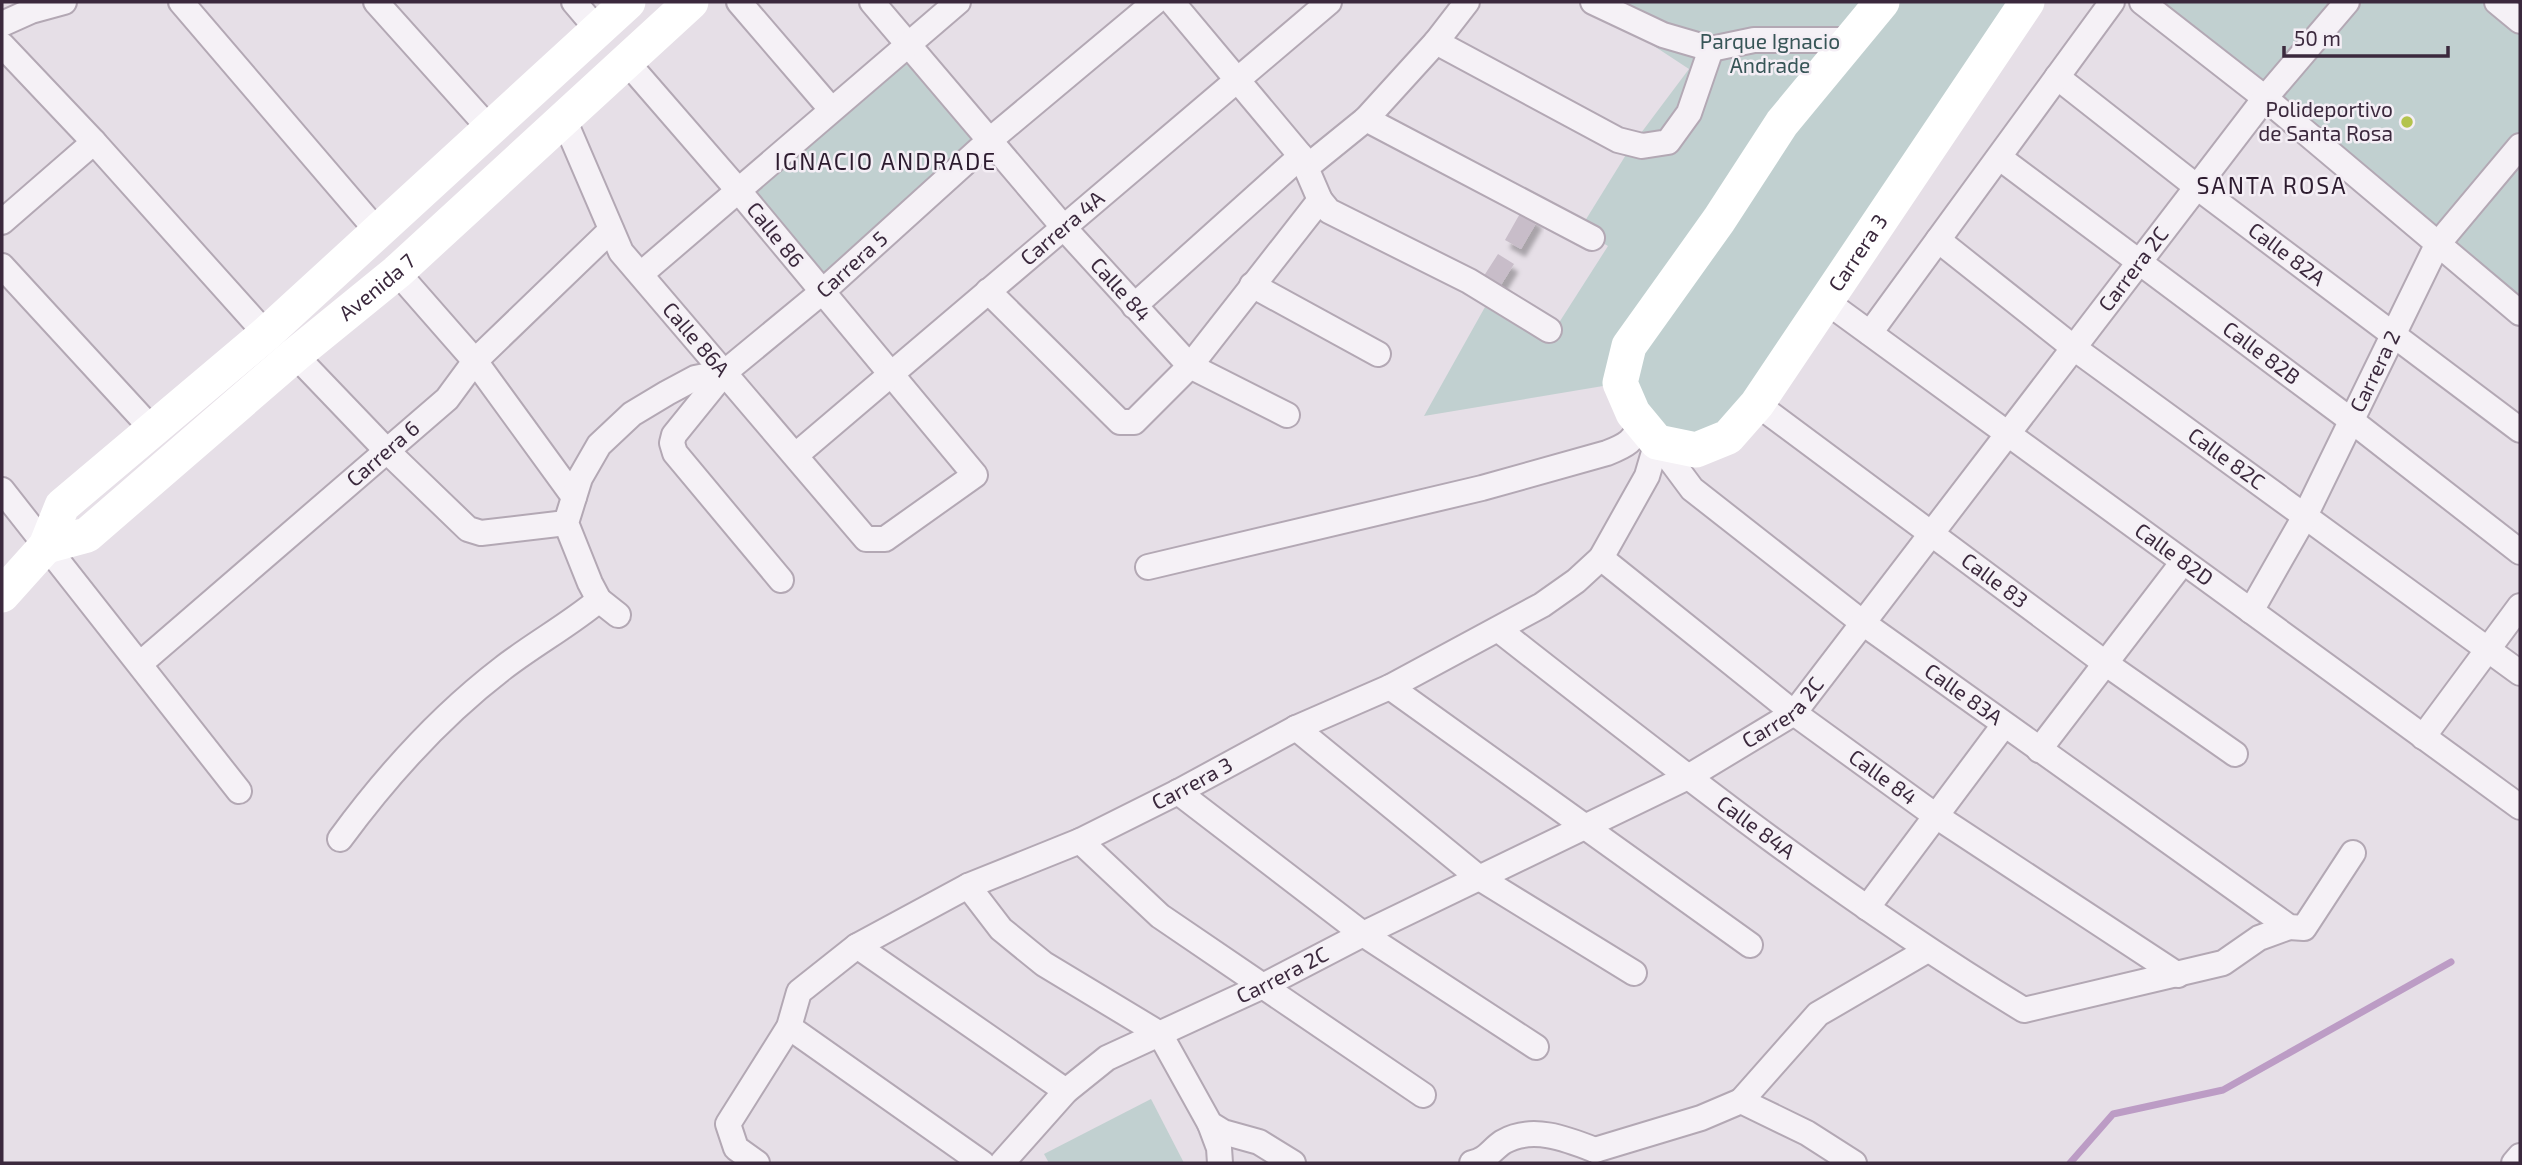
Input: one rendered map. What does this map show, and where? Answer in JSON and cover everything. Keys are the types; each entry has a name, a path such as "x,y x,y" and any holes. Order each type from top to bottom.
{"main road":[{"name":"Avenida 7","path":"2,595 46,546 61,506 266,334 628,2"},
{"name":"Avenida 7","path":"46,546 87,534 295,355 397,272 691,2"},
{"path":"1648,431 1620,383 1629,346 1719,220 1782,123 1882,2"},
{"name":"Carrera 3","path":"1648,431 1696,450 1728,437 1758,404 2027,2"}],"street":[{"path":"2,24 29,6 64,2"},
{"path":"181,2 378,232"},
{"path":"376,2 489,128"},
{"path":"573,2 597,29"},
{"path":"739,2 831,109"},
{"name":"Calle 84","path":"872,2 1065,229 1190,366 1287,415"},
{"path":"641,274 958,2"},
{"name":"Carrera 5","path":"566,523 586,463 599,445 632,414 695,378 725,372 822,292 990,140 1155,2"},
{"path":"1172,2 1304,161 1320,200 1329,211 1469,281 1549,330"},
{"name":"Carrera 4A","path":"796,455 1329,2"},
{"path":"1134,306 1304,161 1366,119 1436,42 1467,2"},
{"path":"1593,2 1663,35 1711,49 1754,40 1850,40"},
{"path":"1870,333 2112,2"},
{"path":"2142,2 2265,98 2520,313"},
{"name":"Carrera 2C","path":"1002,1163 1066,1091 1107,1058 1263,986 1478,877 1688,777 1794,713 2265,98 2347,2"},
{"path":"2497,2 2520,21"},
{"path":"1436,42 1618,140 1642,146 1668,142 1689,113 1711,49"},
{"path":"2,45 94,142 266,334"},
{"name":"Calle 86","path":"626,61 738,190 975,475 885,540 866,539"},
{"name":"Calle 82A","path":"2057,77 2197,187 2520,430"},
{"name":"Calle 86A","path":"563,117 621,252 866,539"},
{"path":"1366,119 1592,238"},
{"path":"2,222 94,142"},
{"name":"Carrera 2","path":"2250,611 2304,518 2437,245 2519,150"},
{"name":"Calle 82B","path":"2000,158 2352,421 2520,552"},
{"path":"988,291 1120,422 1134,422 1190,366 1320,200"},
{"name":"Carrera 6","path":"141,663 447,399 475,361 611,230"},
{"name":"Calle 82C","path":"1938,240 2074,348 2520,673"},
{"path":"2,265 151,428"},
{"path":"397,272 475,361 574,497"},
{"path":"1252,285 1378,354"},
{"name":"Calle 82D","path":"1827,302 2520,807"},
{"path":"295,355 387,451 468,529 481,533 566,523 576,555 609,608 500,670 442,720 386,780 340,839"},
{"path":"725,372 674,435 672,443 675,453 781,580"},
{"name":"Calle 83","path":"1758,404 2105,663 2235,754"},
{"path":"1148,568 1482,488 1607,453 1627,445 1637,434 1648,431"},
{"name":"Carrera 3","path":"757,1163 736,1148 728,1124 789,1027 799,992 857,946 968,886 1080,841 1296,728 1390,687 1499,630 1576,581 1601,558 1647,477 1648,431"},
{"name":"Calle 83A","path":"1648,431 1692,489 1863,623 2289,927"},
{"path":"2,490 141,663 239,791"},
{"name":"Calle 84","path":"1601,558 1794,713 1936,816 2178,975"},
{"path":"2039,750 2183,562"},
{"path":"2423,737 2520,606"},
{"name":"Calle 84A","path":"1499,630 1688,777 1926,951 2024,1010 2178,975"},
{"path":"1390,687 1750,945"},
{"path":"1867,908 2004,725"},
{"path":"1296,728 1478,877 1634,973"},
{"path":"1178,792 1363,934 1536,1047"},
{"path":"1080,841 1160,916 1423,1095"},
{"path":"2178,975 2223,963 2259,937 2289,927 2304,928 2353,853"},
{"path":"968,886 1001,929 1044,964 1160,1034 1210,1125 1219,1149 1220,1163"},
{"path":"857,946 1066,1091"},
{"path":"1480,1163 1504,1142 1521,1136 1566,1139 1596,1157 1741,1101 1818,1014 1926,951"},
{"path":"789,1027 982,1163"},
{"path":"1741,1101 1807,1133 1854,1163"},
{"path":"1210,1125 1223,1132 1259,1142 1293,1163"},
{"path":"2514,1163 2520,1156"}],"green space":[{"name":"Parque Ignacio Andrade","path":"1587,2 2026,2 1728,433 1659,440 1621,383 1424,416 1485,307 1546,343 1608,246 1580,229 1632,145 1689,69"},
{"name":"Polideportivo de Santa Rosa","path":"2140,2 2497,2 2520,21 2520,313"},
{"path":"907,48 986,139 822,288 741,190"},
{"path":"1151,1099 1184,1163 1049,1163 1044,1154"}],"building":[{"path":"1522,210 1538,220 1521,249 1505,240"},
{"path":"1498,254 1514,264 1496,293 1480,282"}],"waterway":[{"path":"2070,1163 2113,1114 2223,1090 2451,962"}],"place":[{"name":"Polideportivo de Santa Rosa","path":"2407,122"}],"district":[{"name":"IGNACIO ANDRADE","path":"886,162"},
{"name":"SANTA ROSA","path":"2272,186"}]}
